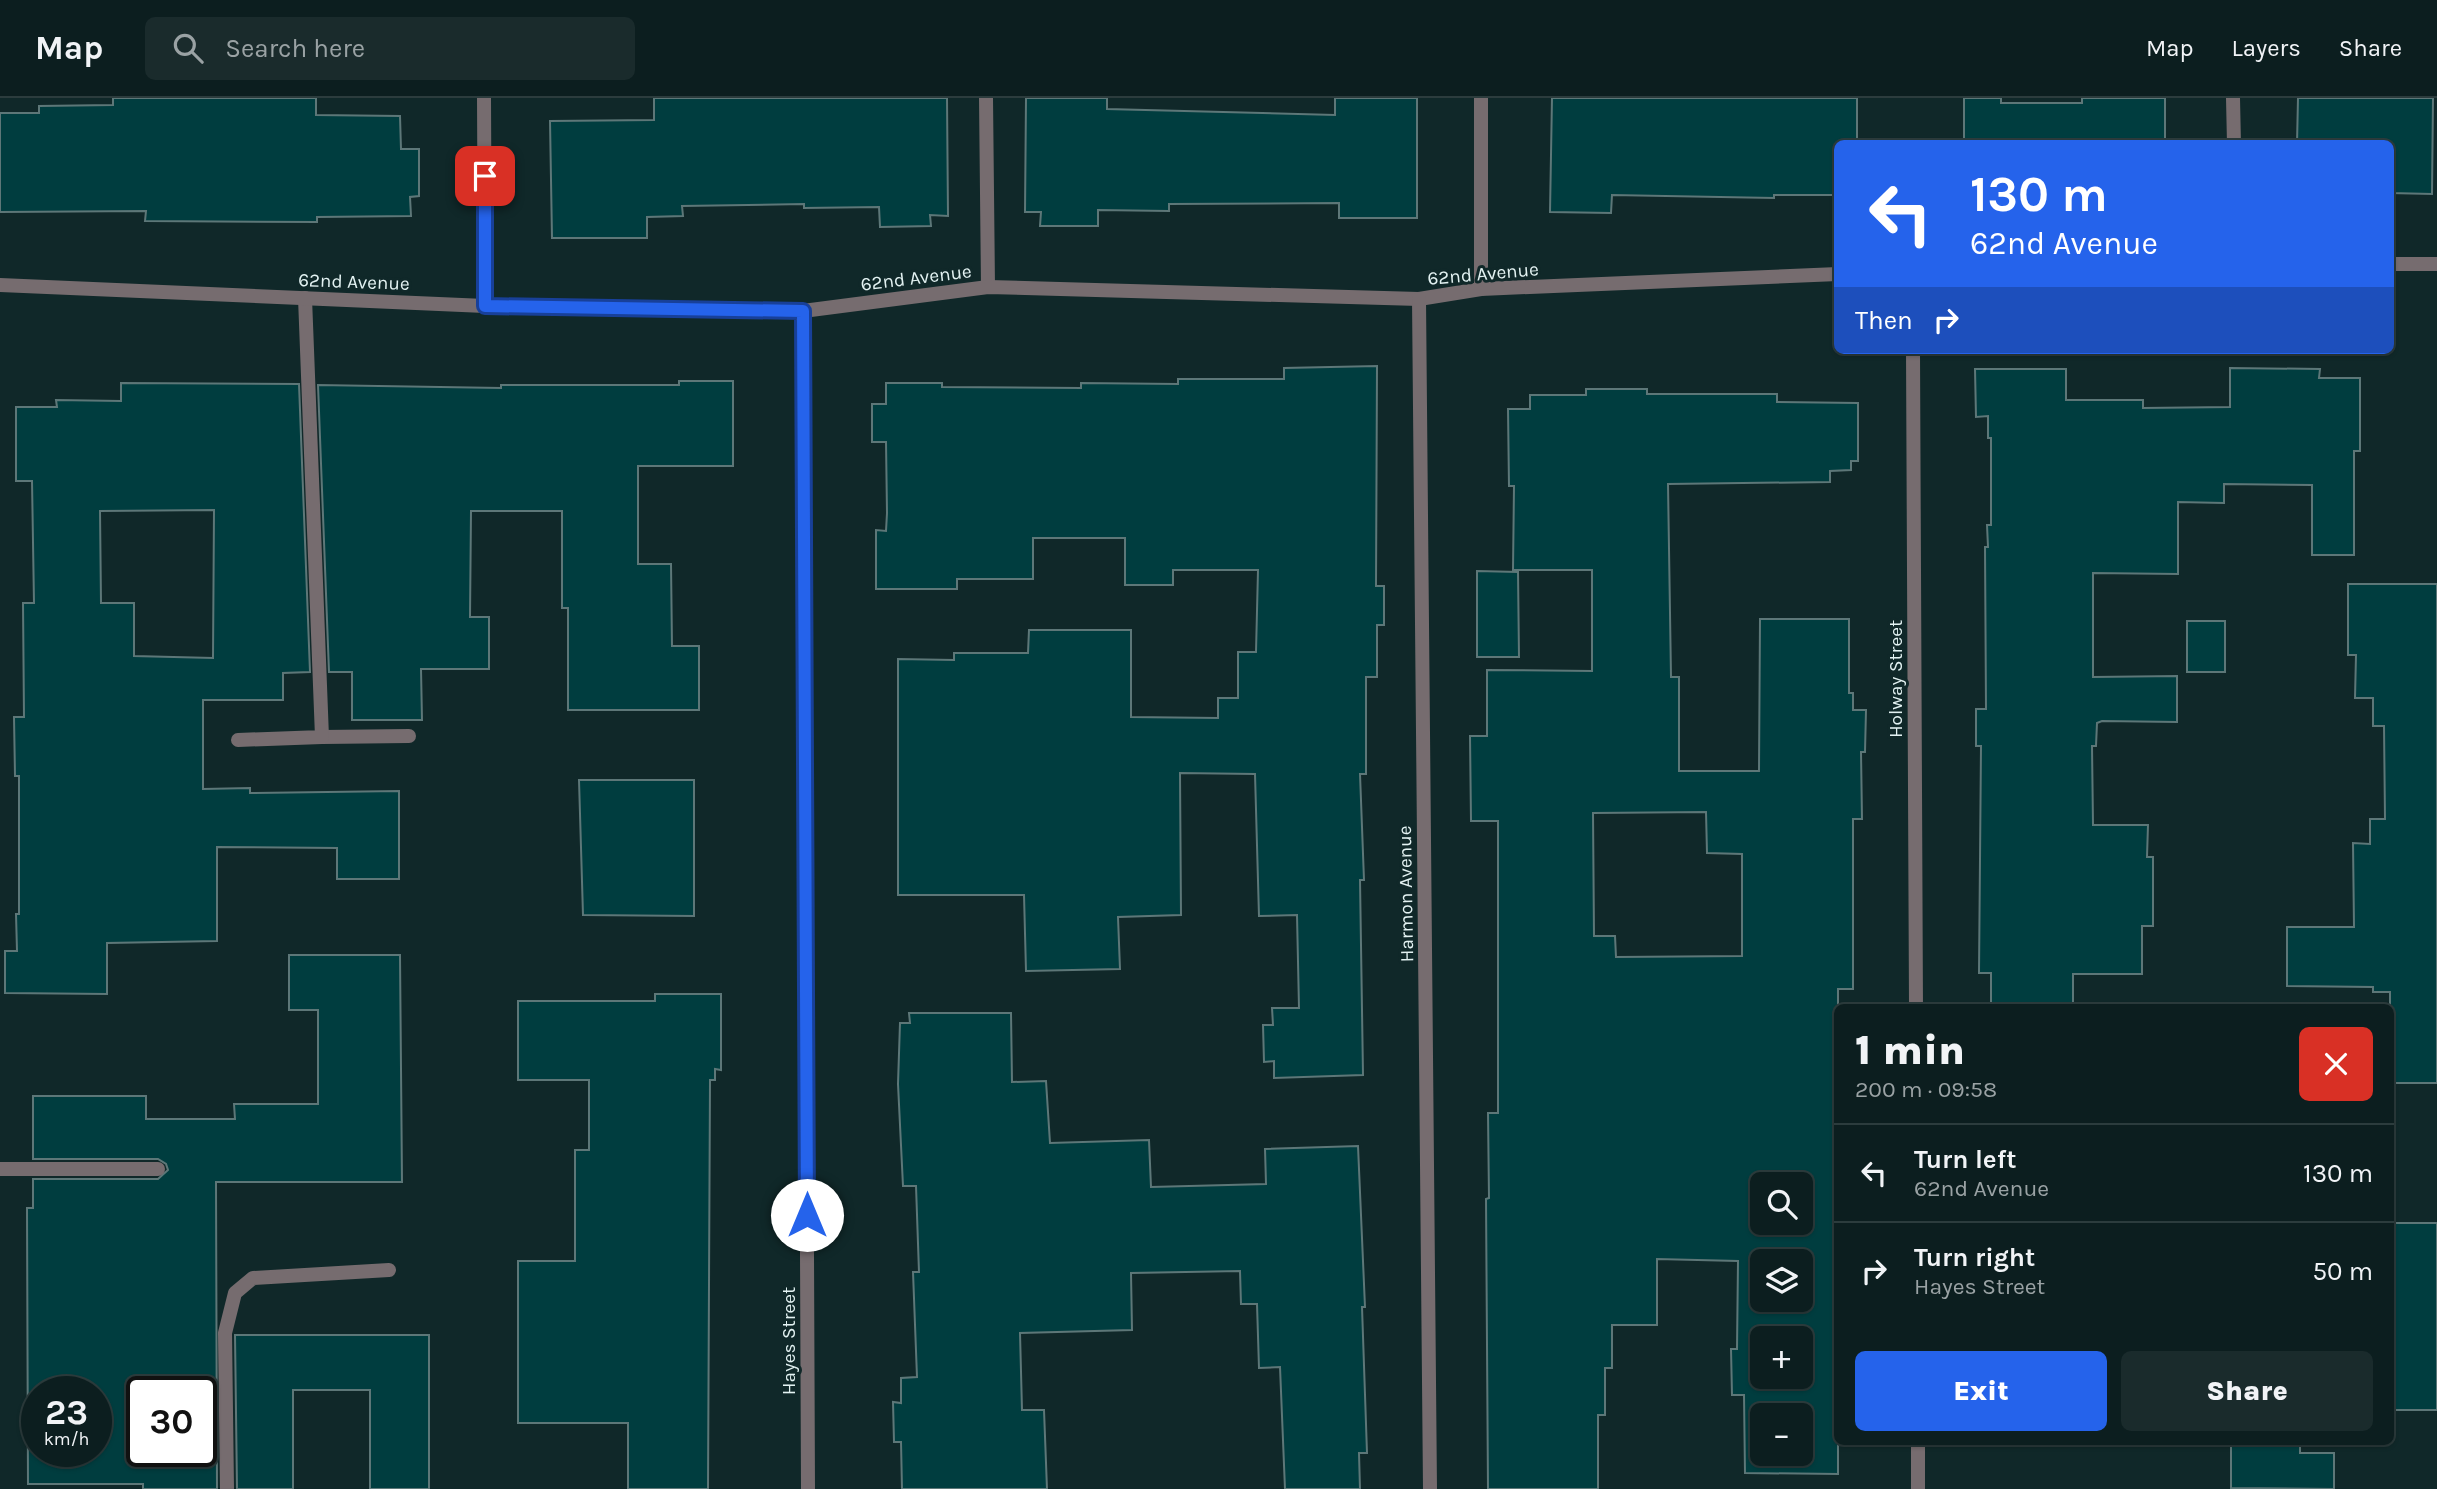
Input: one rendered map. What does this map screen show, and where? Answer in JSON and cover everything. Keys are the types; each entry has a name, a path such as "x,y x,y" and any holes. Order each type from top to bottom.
{"street":[{"path":"484,98 485,306"},
{"path":"986,98 988,287"},
{"path":"1481,98 1481,289"},
{"path":"2234,98 2234,140"},
{"path":"2394,264 2437,264"},
{"name":"62nd Avenue","path":"0,285 485,306 803,311 988,287 1419,299 1481,289 1834,274"},
{"path":"305,298 322,737"},
{"name":"Harmon Avenue","path":"1419,299 1430,1489"},
{"name":"Hayes Street","path":"803,311 808,1489"},
{"name":"Holway Street","path":"1913,354 1916,1004"},
{"path":"238,740 409,736"},
{"path":"0,1168 158,1170"},
{"path":"227,1489 225,1333 235,1293 253,1278 389,1270"},
{"path":"1917,1445 1918,1489"}],"building":[{"path":"113,98 316,98 316,115 400,116 401,149 419,149 419,196 410,197 411,216 317,217 317,222 145,221 146,211 0,212 0,113 39,113 39,106 113,105"},
{"path":"654,98 947,98 948,216 930,215 931,226 880,227 879,207 804,208 804,204 682,206 683,216 647,217 647,238 552,238 550,121 654,120"},
{"path":"1026,98 1107,98 1107,109 1335,115 1335,98 1417,98 1417,218 1339,218 1339,203 1169,204 1169,211 1098,210 1098,226 1040,226 1041,212 1025,212"},
{"path":"1552,98 1857,98 1857,140 1834,140 1834,195 1774,195 1774,198 1612,195 1611,213 1550,212"},
{"path":"1964,98 2001,98 2001,103 2082,103 2082,98 2165,98 2165,140 1964,140"},
{"path":"2298,98 2433,98 2432,194 2394,193 2394,140 2297,140"},
{"path":"1377,366 1376,586 1384,586 1384,625 1377,625 1377,677 1366,677 1366,774 1360,774 1364,880 1360,880 1363,1075 1274,1078 1274,1061 1264,1062 1263,1025 1273,1025 1272,1008 1299,1008 1297,915 1259,916 1255,774 1180,773 1181,915 1118,917 1120,969 1026,971 1024,895 898,895 898,659 954,660 954,653 1028,653 1029,630 1131,630 1131,717 1218,718 1218,698 1238,698 1238,652 1256,652 1258,570 1173,570 1173,585 1125,585 1125,538 1033,538 1033,579 957,579 957,589 876,589 876,530 886,531 886,442 872,442 872,404 886,404 886,383 942,383 942,387 1081,388 1081,383 1178,384 1178,379 1284,379 1284,368"},
{"path":"2230,368 2320,369 2319,378 2360,378 2360,451 2354,451 2354,555 2312,555 2312,485 2224,484 2224,503 2178,502 2178,574 2093,573 2093,677 2177,676 2177,722 2102,721 2097,723 2096,746 2092,746 2093,825 2148,825 2147,857 2153,857 2153,926 2142,926 2142,974 2073,974 2073,1004 1991,1004 1991,973 1979,973 1981,746 1976,746 1976,709 1986,709 1985,547 1988,547 1987,525 1991,525 1991,438 1988,438 1988,416 1976,417 1975,369 2066,369 2066,400 2143,400 2143,408 2230,407"},
{"path":"679,381 733,381 733,466 638,466 638,564 671,564 672,646 699,646 699,710 568,710 568,608 562,608 562,511 471,511 470,617 489,617 489,669 421,669 422,720 352,720 352,672 329,672 318,385 501,388 501,385 679,385"},
{"path":"121,383 299,384 310,672 283,673 283,700 203,700 203,789 250,788 250,793 399,791 399,879 337,879 337,848 217,847 217,941 107,943 107,994 5,993 5,951 17,951 16,914 19,914 19,776 15,776 14,717 24,717 23,603 34,603 32,481 16,481 16,407 57,407 56,400 121,401","holes":["214,510 213,658 134,656 134,603 101,603 100,511"]},
{"path":"1586,389 1647,389 1647,394 1777,394 1777,402 1858,403 1858,461 1851,461 1851,470 1830,471 1830,482 1668,484 1671,677 1679,677 1679,771 1759,771 1760,619 1849,619 1849,693 1853,693 1853,710 1866,710 1865,752 1861,752 1862,819 1853,819 1853,989 1838,989 1838,1004 1834,1004 1834,1445 1838,1445 1838,1474 1745,1473 1744,1395 1732,1395 1731,1349 1737,1349 1738,1261 1657,1259 1657,1325 1612,1325 1612,1368 1605,1368 1605,1415 1598,1415 1598,1489 1488,1489 1486,1199 1489,1198 1488,1113 1498,1113 1498,821 1471,821 1470,736 1487,736 1487,670 1592,671 1592,570 1513,570 1514,486 1509,486 1508,409 1530,409 1530,395 1586,395","holes":["1706,812 1707,853 1742,854 1742,956 1616,957 1615,936 1594,936 1593,813"]},
{"path":"1477,571 1518,572 1519,657 1477,657"},
{"path":"2348,584 2437,584 2437,1083 2394,1083 2394,1004 2390,1004 2390,992 2373,992 2373,987 2287,986 2287,927 2354,927 2353,843 2370,844 2370,819 2385,819 2384,726 2373,726 2373,698 2355,698 2356,655 2348,655"},
{"path":"2187,621 2225,621 2225,672 2187,672"},
{"path":"579,780 694,780 694,916 583,915"},
{"path":"289,955 400,955 402,1182 216,1182 217,1376 126,1376 126,1467 217,1467 217,1489 143,1489 143,1484 28,1484 28,1467 112,1467 112,1376 28,1376 27,1208 33,1208 33,1179 158,1179 168,1170 166,1164 158,1159 33,1159 33,1096 146,1096 146,1119 235,1119 234,1104 318,1104 318,1010 289,1010"},
{"path":"655,994 721,994 721,1070 715,1069 715,1080 710,1080 708,1489 628,1489 628,1423 518,1423 518,1261 575,1261 575,1150 589,1150 589,1080 518,1080 518,1001 655,1001"},
{"path":"909,1013 1011,1013 1012,1082 1046,1081 1050,1143 1149,1140 1151,1187 1266,1184 1265,1149 1358,1146 1365,1307 1362,1307 1367,1453 1359,1453 1360,1489 1285,1489 1280,1367 1259,1368 1257,1304 1241,1304 1240,1271 1131,1273 1132,1330 1020,1333 1022,1410 1044,1410 1047,1489 902,1489 901,1442 894,1442 893,1402 901,1403 901,1378 917,1377 913,1272 919,1272 916,1186 903,1186 898,1084 900,1023 910,1023"},
{"path":"2394,1223 2437,1223 2437,1410 2394,1410"},
{"path":"235,1335 429,1335 429,1489 370,1489 370,1390 293,1390 293,1489 237,1489"},
{"path":"2231,1445 2300,1445 2300,1453 2334,1453 2334,1489 2231,1488"}],"route":[{"path":"485,176 485,306 803,311 807,1215"}]}
